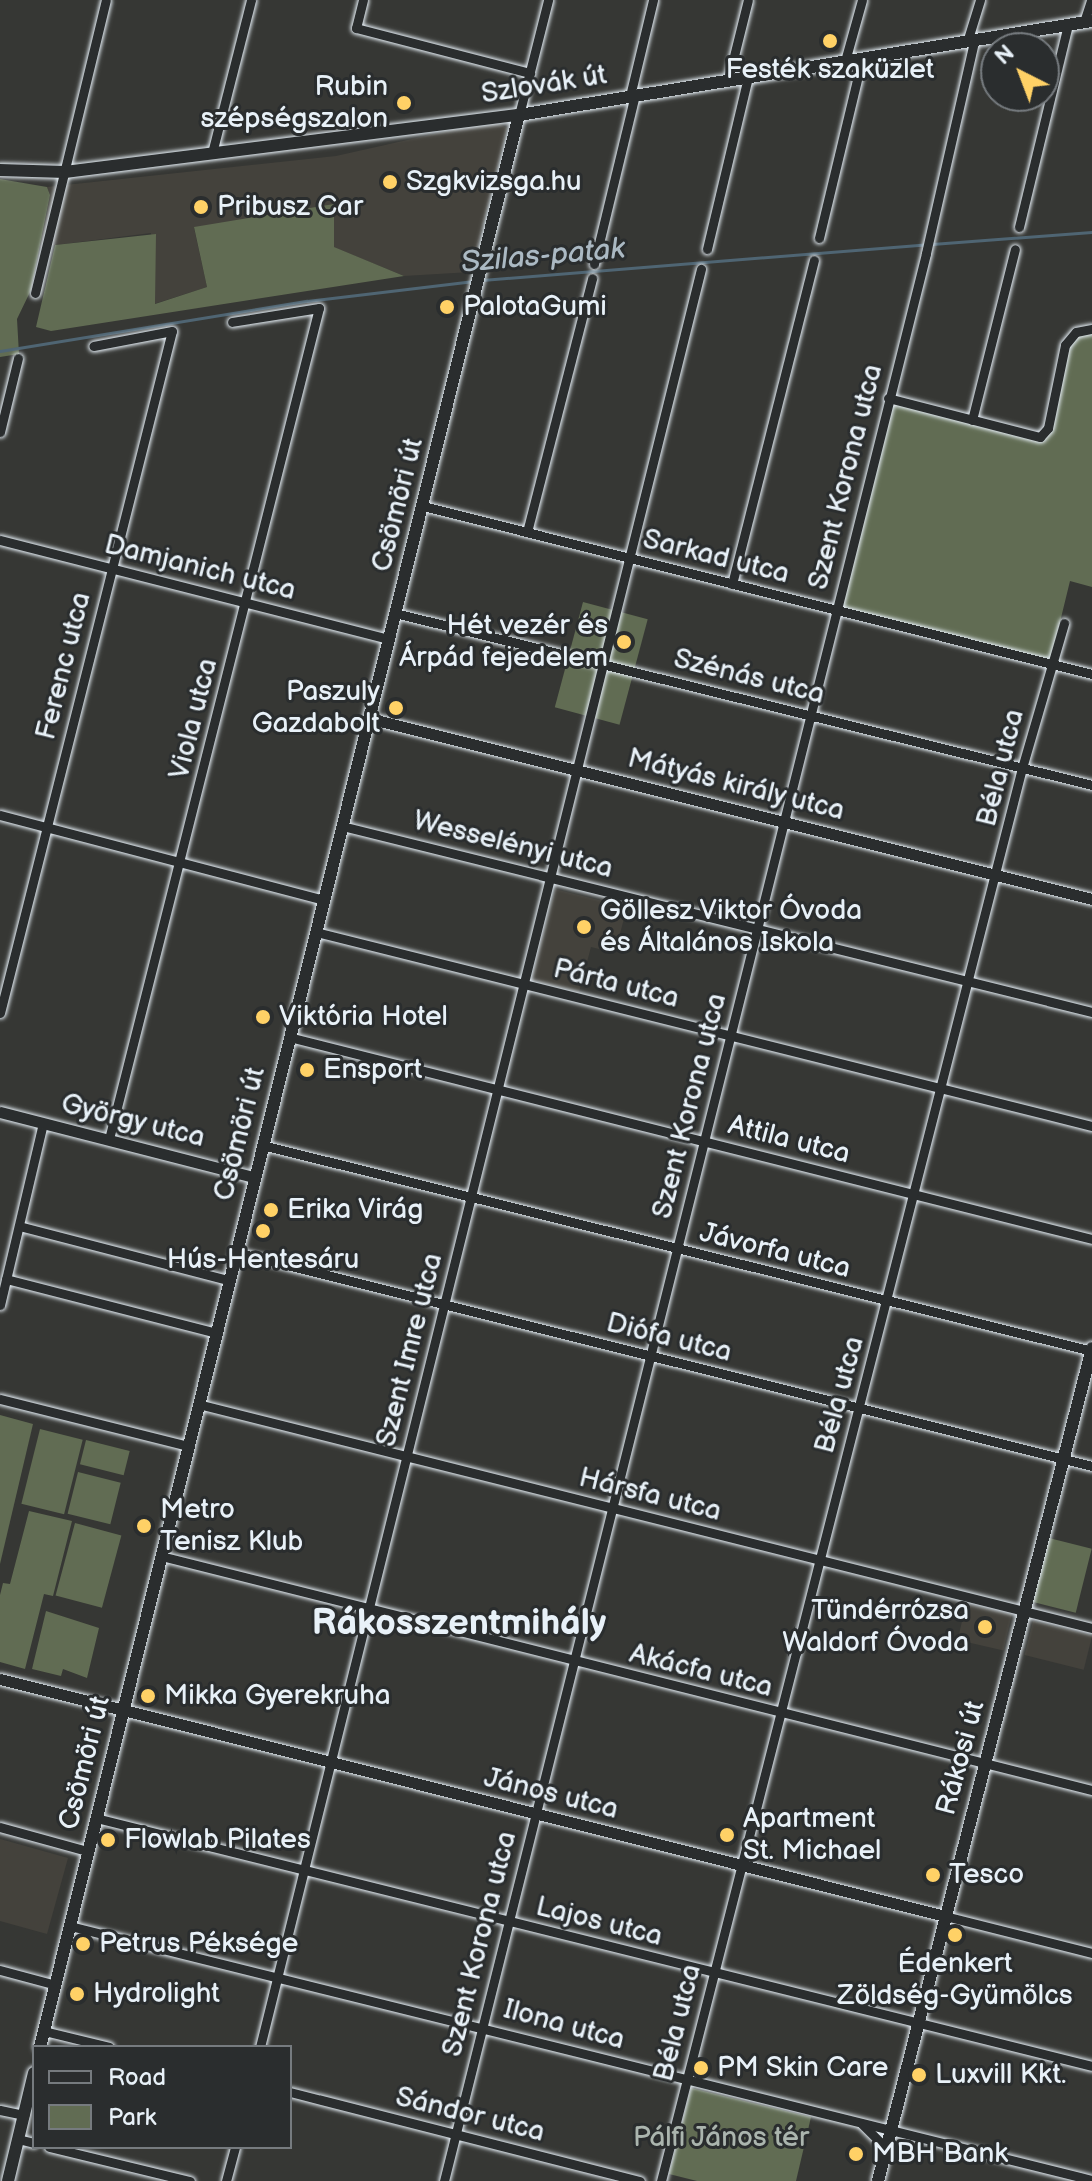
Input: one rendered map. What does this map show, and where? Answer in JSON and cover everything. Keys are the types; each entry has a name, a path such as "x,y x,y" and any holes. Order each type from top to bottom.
{"main road":[{"name":"Szlovák út","path":"0,170 65,172 519,115 1088,22"},
{"name":"Csömöri út","path":"40,2045 519,115"},
{"name":"Rákosi út","path":"878,2181 1092,1350"},
{"path":"8,2181 32,2081"}],"street":[{"path":"35,293 106,0"},
{"path":"212,153 251,0"},
{"path":"363,0 356,28 530,73"},
{"name":"Csömöri út","path":"519,115 548,0"},
{"path":"594,264 653,0"},
{"path":"728,80 748,0"},
{"path":"845,61 862,0"},
{"name":"Szent Korona utca","path":"444,2181 533,1815 930,237 980,0"},
{"path":"1088,22 1091,0"},
{"path":"1019,227 1068,25"},
{"path":"819,238 862,59"},
{"path":"707,249 748,77"},
{"path":"972,420 1015,249"},
{"path":"732,584 814,260"},
{"path":"631,558 701,269"},
{"path":"527,532 592,278"},
{"name":"Viola utca","path":"109,1139 319,308 232,322"},
{"path":"888,398 1033,438 1043,435 1065,345 1076,332 1092,329"},
{"name":"Ferenc utca","path":"0,1013 172,331 93,346"},
{"path":"0,432 18,358"},
{"name":"Sarkad utca","path":"423,506 1092,674"},
{"name":"Damjanich utca","path":"0,540 388,639"},
{"name":"Szent Imre utca","path":"261,2045 631,558"},
{"name":"Szénás utca","path":"395,613 1092,785"},
{"name":"Béla utca","path":"661,2181 740,1865 916,1195 1022,768 1050,663 1058,655 1064,623"},
{"name":"Mátyás király utca","path":"368,718 1092,899"},
{"path":"0,815 323,900"},
{"name":"Wesselényi utca","path":"342,826 1092,1012"},
{"name":"Párta utca","path":"316,932 1092,1126"},
{"name":"Attila utca","path":"289,1037 1092,1239"},
{"name":"György utca","path":"0,1112 254,1177"},
{"path":"0,1305 43,1123"},
{"name":"Jávorfa utca","path":"262,1145 1092,1350"},
{"path":"19,1226 228,1280"},
{"name":"Diófa utca","path":"235,1252 1092,1466"},
{"path":"6,1279 216,1333"},
{"path":"0,1399 188,1446"},
{"name":"Hársfa utca","path":"198,1404 1092,1628"},
{"name":"Akácfa utca","path":"161,1556 1092,1790"},
{"name":"János utca","path":"0,1679 1092,1953"},
{"name":"Lajos utca","path":"96,1818 1092,2066"},
{"path":"0,1827 87,1851"},
{"name":"Ilona utca","path":"70,1926 483,2026 686,2080 1092,2180"},
{"path":"0,1970 56,1985"},
{"path":"44,2031 101,2045"},
{"name":"Sándor utca","path":"292,2093 640,2181"},
{"path":"0,2110 24,2115"},
{"path":"860,2122 880,2142 884,2160"},
{"path":"18,2139 32,2142"},
{"path":"57,2149 190,2181"},
{"path":"226,2181 234,2149"}],"shaded area":[{"path":"492,121 507,128 471,272 404,276 333,247 334,205 194,228 207,287 154,304 151,233 40,247 50,195 47,187 336,156"},
{"name":"Göllesz Viktor Óvoda és Általános Iskola","path":"555,889 627,907 615,953 591,947 579,992 531,980"},
{"name":"Tündérrózsa Waldorf Óvoda","path":"966,1604 1012,1615 1003,1651 958,1640"},
{"path":"1033,1621 1092,1636 1084,1670 1025,1655"},
{"path":"0,1839 68,1858 47,1934 0,1921"}],"green space":[{"path":"0,179 47,187 50,195 31,290 17,319 19,354 0,357"},
{"path":"334,204 334,247 404,276 51,331 36,327 55,245 156,234 155,304 207,287 194,227"},
{"path":"1092,329 1092,587 1070,581 1050,663 836,609 888,398 1043,435 1068,340"},
{"path":"583,602 648,619 620,725 555,707"},
{"path":"0,1415 33,1424 0,1564"},
{"path":"40,1429 83,1440 64,1514 21,1504"},
{"path":"86,1440 130,1451 124,1475 80,1464"},
{"path":"78,1472 121,1483 110,1524 68,1514"},
{"path":"29,1511 72,1521 53,1596 44,1594 25,1669 0,1662 0,1595 3,1583 10,1584"},
{"path":"75,1523 121,1535 102,1608 56,1595"},
{"path":"1049,1538 1092,1549 1076,1613 1033,1602"},
{"path":"46,1611 99,1628 87,1678 63,1669 61,1676 32,1669"},
{"name":"Pálfi János tér","path":"691,2088 811,2117 796,2181 697,2181 669,2174"}],"waterway":[{"name":"Szilas-patak","path":"932,244 1092,232"},
{"name":"Szilas-patak","path":"482,280 925,244"},
{"name":"Szilas-patak","path":"0,351 307,301 474,281"}],"place":[{"name":"Festék szaküzlet","path":"830,41"},
{"name":"Rubin szépségszalon","path":"404,103"},
{"name":"Szgkvizsga.hu","path":"390,182"},
{"name":"Pribusz Car","path":"201,207"},
{"name":"PalotaGumi","path":"447,307"},
{"name":"Hét vezér és Árpád fejedelem","path":"624,642"},
{"name":"Paszuly Gazdabolt","path":"396,708"},
{"name":"Göllesz Viktor Óvoda és Általános Iskola","path":"584,927"},
{"name":"Viktória Hotel","path":"263,1017"},
{"name":"Ensport","path":"307,1070"},
{"name":"Erika Virág","path":"271,1210"},
{"name":"Hús-Hentesáru","path":"263,1231"},
{"name":"Metro Tenisz Klub","path":"144,1526"},
{"name":"Tündérrózsa Waldorf Óvoda","path":"985,1627"},
{"name":"Mikka Gyerekruha","path":"148,1696"},
{"name":"Apartment St. Michael","path":"727,1835"},
{"name":"Flowlab Pilates","path":"108,1840"},
{"name":"Tesco","path":"933,1875"},
{"name":"Édenkert Zöldség-Gyümölcs","path":"955,1935"},
{"name":"Petrus Péksége","path":"83,1944"},
{"name":"Hydrolight","path":"77,1994"},
{"name":"PM Skin Care","path":"701,2068"},
{"name":"Luxvill Kkt.","path":"919,2075"},
{"name":"MBH Bank","path":"856,2154"}],"district":[{"name":"Rákosszentmihály","path":"459,1624"}]}
